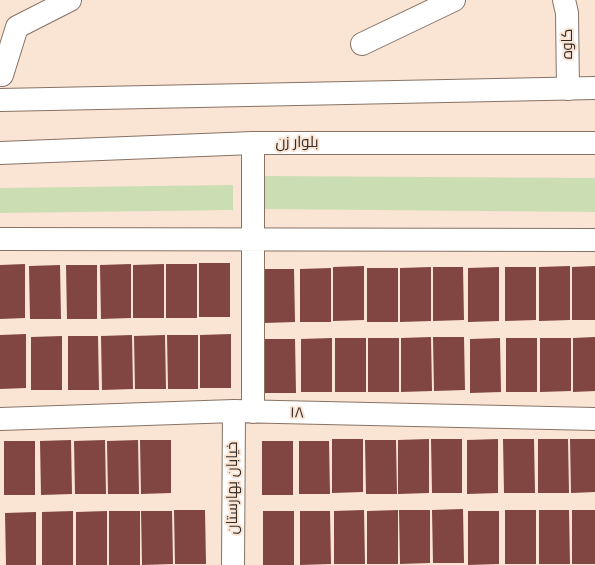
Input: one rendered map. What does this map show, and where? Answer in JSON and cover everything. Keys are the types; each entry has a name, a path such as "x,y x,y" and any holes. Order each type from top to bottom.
{"street":[{"path":"2,75 17,27 70,0"},
{"path":"362,44 454,0"},
{"name":"کاوه","path":"564,0 567,13 568,89"},
{"path":"0,100 595,88"},
{"name":"بلوار زن","path":"0,153 253,143 595,143"},
{"name":"خیابان بهارستان","path":"233,565 244,411 253,238 253,143"},
{"path":"0,239 253,238 595,240"},
{"name":"۱۸","path":"0,419 244,411 595,419"}],"green space":[{"path":"263,176 595,178 595,212 262,209"},
{"path":"233,185 233,210 0,213 0,188"}],"building":[{"path":"199,263 230,263 230,317 199,317"},
{"path":"25,264 25,318 0,319 0,265"},
{"path":"131,264 131,318 101,319 100,265"},
{"path":"164,264 164,318 133,318 133,265"},
{"path":"166,264 197,264 197,318 166,318"},
{"path":"60,265 61,319 30,319 29,266"},
{"path":"66,265 97,265 97,319 67,319"},
{"path":"364,266 364,320 333,321 333,267"},
{"path":"570,266 570,320 539,321 539,267"},
{"path":"595,266 595,320 572,320 572,267"},
{"path":"431,267 431,321 400,322 400,268"},
{"path":"433,267 463,267 464,320 433,321"},
{"path":"499,267 499,321 468,322 468,268"},
{"path":"505,267 536,267 536,320 505,321"},
{"path":"331,268 331,322 300,322 300,269"},
{"path":"367,268 398,268 398,322 367,322"},
{"path":"263,269 294,269 295,322 264,323"},
{"path":"26,334 26,388 0,389 0,335"},
{"path":"231,334 231,388 200,388 200,335"},
{"path":"132,335 133,389 102,390 101,336"},
{"path":"165,335 166,389 135,389 134,336"},
{"path":"167,335 198,335 198,389 168,389"},
{"path":"62,336 62,390 31,390 31,337"},
{"path":"68,336 98,336 99,390 68,390"},
{"path":"431,337 432,391 401,392 401,338"},
{"path":"433,337 464,337 465,390 434,391"},
{"path":"595,337 595,391 573,392 573,338"},
{"path":"332,338 332,392 301,392 301,339"},
{"path":"335,338 366,338 366,392 335,392"},
{"path":"368,338 399,338 399,392 368,392"},
{"path":"500,338 501,392 470,393 470,339"},
{"path":"506,338 537,338 537,392 506,392"},
{"path":"540,338 571,338 571,391 540,392"},
{"path":"264,339 295,339 296,393 265,393"},
{"path":"332,439 363,439 363,492 332,493"},
{"path":"429,439 429,493 398,494 398,440"},
{"path":"431,439 462,439 462,493 432,493"},
{"path":"498,439 498,493 467,494 467,440"},
{"path":"503,439 534,439 535,493 504,493"},
{"path":"538,439 568,439 569,493 538,493"},
{"path":"570,439 595,439 595,492 571,493"},
{"path":"71,440 72,494 41,495 40,441"},
{"path":"105,440 106,494 75,494 74,441"},
{"path":"138,440 139,494 108,494 107,441"},
{"path":"140,440 171,440 171,493 141,494"},
{"path":"365,440 396,440 397,494 366,494"},
{"path":"4,441 35,441 35,495 4,495"},
{"path":"262,441 293,441 293,495 262,495"},
{"path":"299,441 329,441 330,494 299,494"},
{"path":"463,509 464,563 433,563 432,510"},
{"path":"174,510 205,510 206,564 175,564"},
{"path":"364,510 365,564 334,564 334,511"},
{"path":"398,510 398,564 367,564 367,511"},
{"path":"399,510 430,510 430,563 400,564"},
{"path":"505,510 536,510 536,564 505,564"},
{"path":"539,510 569,510 570,564 539,564"},
{"path":"572,510 595,510 595,564 572,564"},
{"path":"73,511 73,565 42,565 42,512"},
{"path":"107,511 107,565 76,565 76,512"},
{"path":"109,511 140,511 140,565 109,565"},
{"path":"141,511 172,511 173,564 142,565"},
{"path":"263,511 294,511 294,565 263,565"},
{"path":"300,511 330,511 331,564 300,565"},
{"path":"468,511 499,511 499,564 468,565"},
{"path":"36,512 36,565 6,565 5,513"}]}
